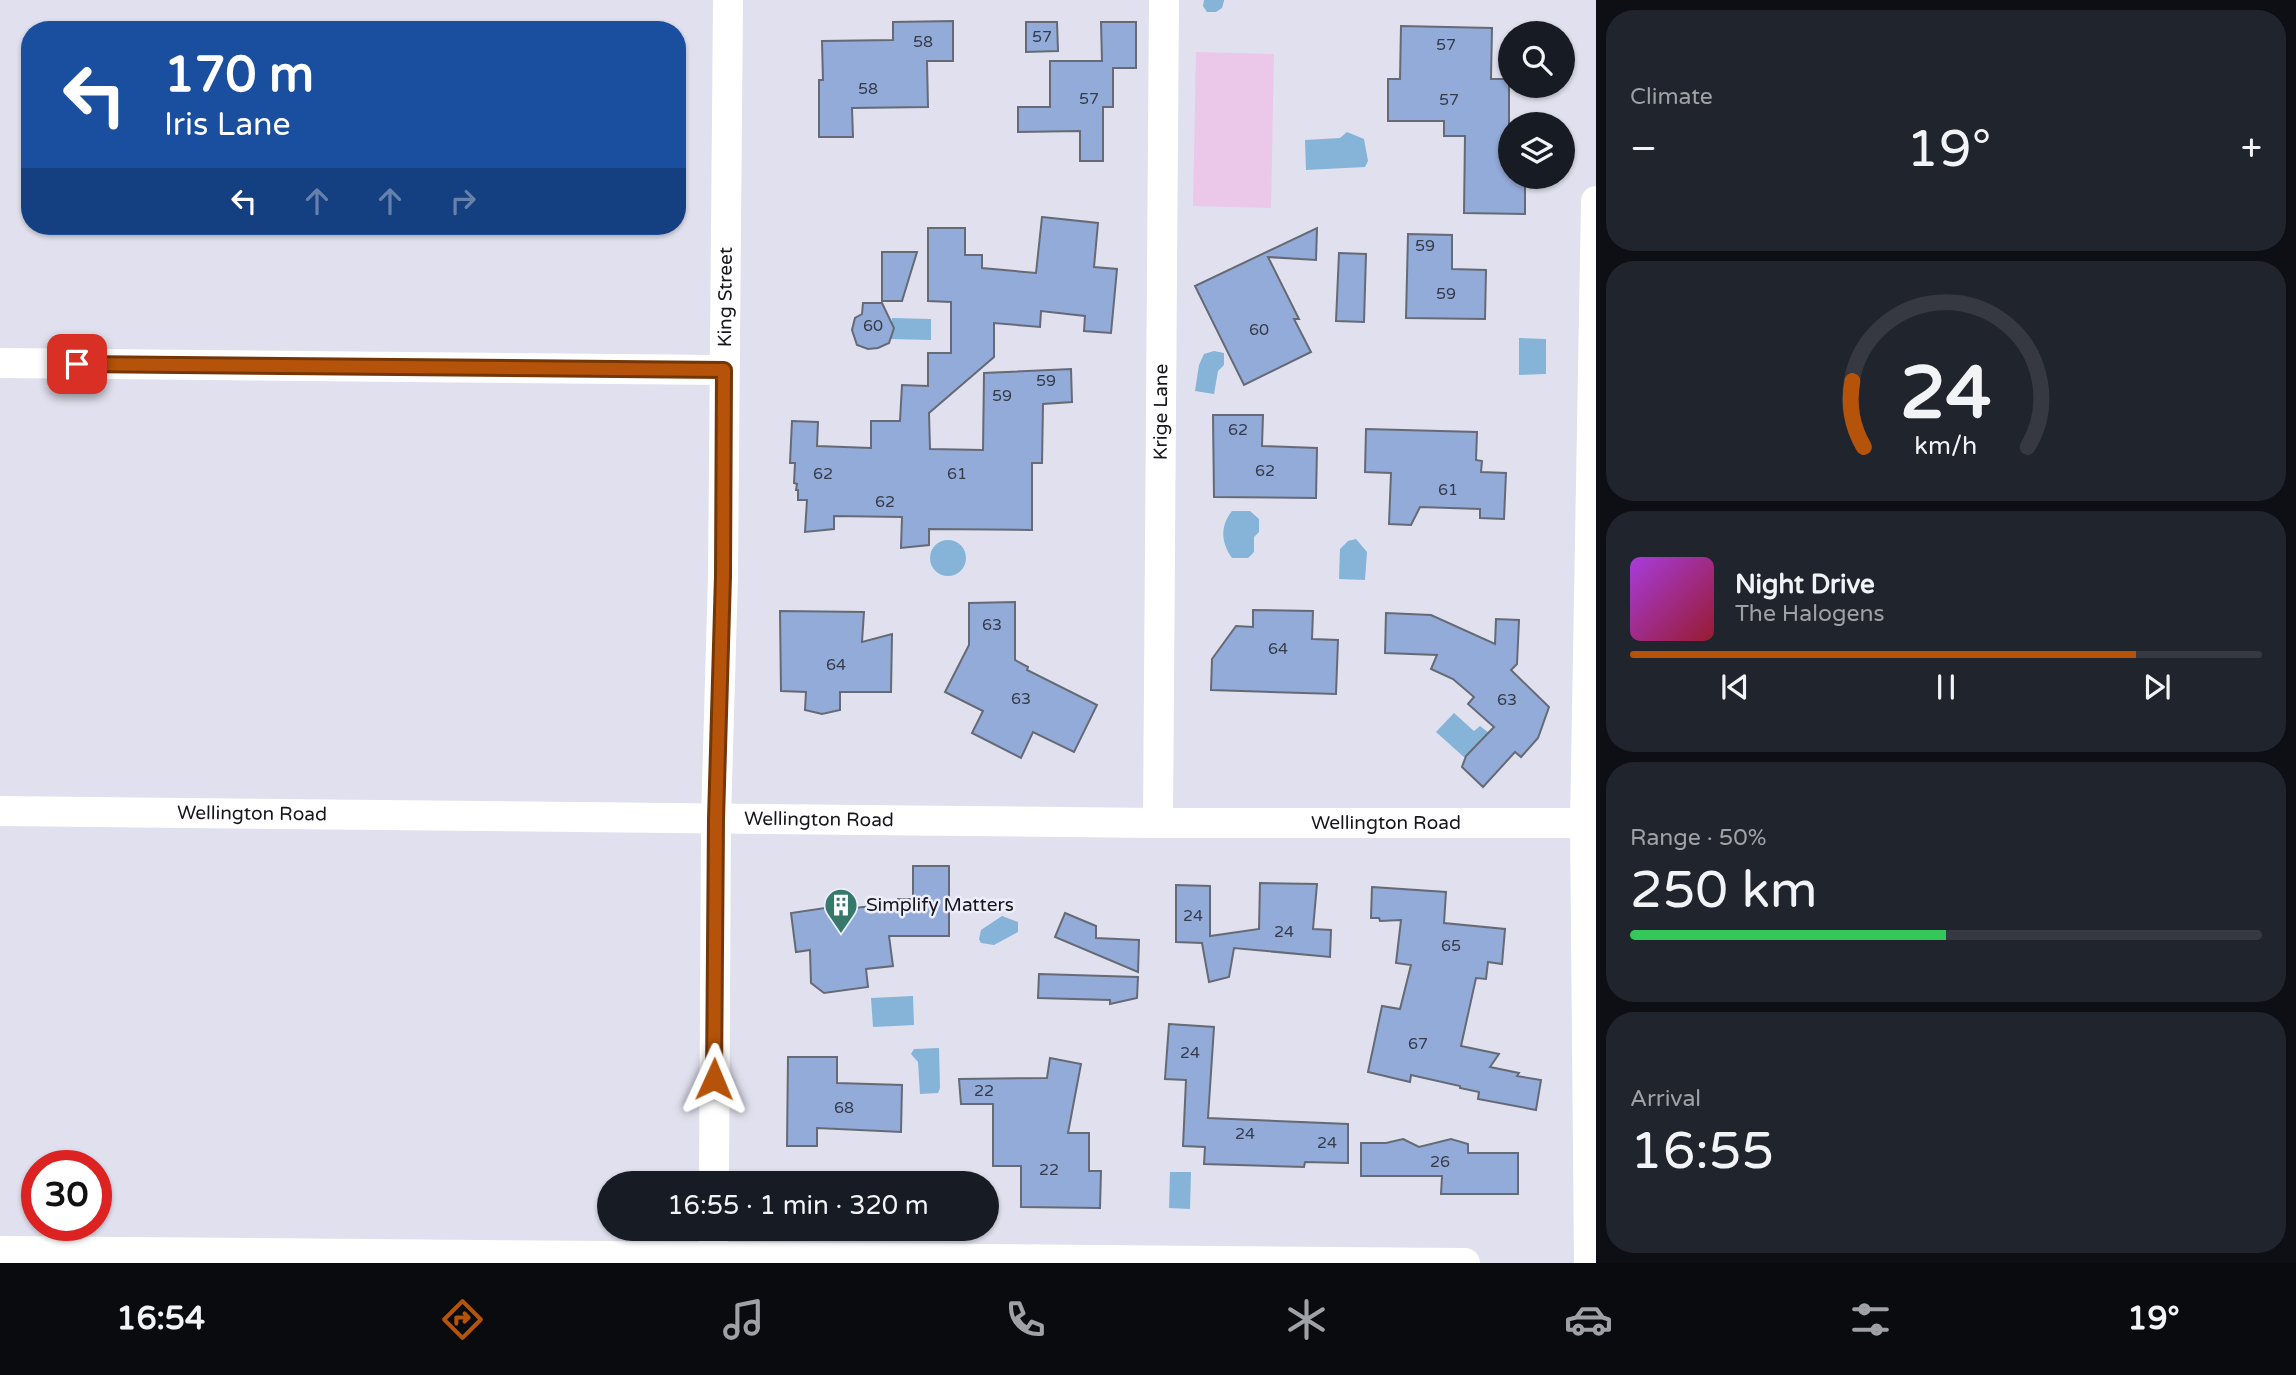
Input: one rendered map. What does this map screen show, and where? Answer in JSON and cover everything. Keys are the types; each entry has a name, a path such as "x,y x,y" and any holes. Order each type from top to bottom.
{"street":[{"name":"King Street","path":"714,1171 716,819 723,590 728,0"},
{"name":"Krige Lane","path":"1158,823 1164,0"},
{"path":"1589,1263 1596,201"},
{"path":"0,363 724,370"},
{"name":"Wellington Road","path":"0,811 1158,823 1591,823"},
{"path":"0,1251 463,1253 713,1250 1465,1263"}],"shaded area":[{"path":"1196,52 1274,54 1271,208 1193,206"}],"water":[{"path":"1204,0 1224,1 1222,8 1216,12 1207,12 1203,6"},
{"path":"1347,132 1364,139 1368,161 1365,167 1306,170 1305,140 1340,138"},
{"path":"892,318 931,319 931,340 891,339"},
{"path":"1519,338 1546,339 1546,374 1519,375"},
{"path":"1214,351 1224,353 1224,365 1218,371 1214,394 1195,391 1199,365 1204,354"},
{"path":"1232,511 1250,511 1259,519 1259,532 1254,537 1254,552 1248,558 1232,558 1226,546 1223,534 1225,522"},
{"path":"1356,539 1367,552 1365,580 1339,579 1340,549 1348,541"},
{"path":"948,540 961,545 966,558 961,571 948,576 935,571 930,558 935,545"},
{"path":"1454,713 1474,731 1480,726 1489,733 1465,758 1436,732"},
{"path":"1002,916 1018,922 1018,932 994,945 981,943 981,930"},
{"path":"913,996 914,1025 873,1027 871,998"},
{"path":"939,1048 938,1093 920,1094 918,1062 911,1054 914,1049"},
{"path":"1170,1172 1191,1172 1190,1209 1169,1208"}],"building":[{"path":"953,21 953,61 927,61 928,107 852,108 853,137 819,137 819,80 823,80 822,41 893,40 893,22"},
{"path":"1026,22 1057,22 1058,51 1026,52"},
{"path":"1101,22 1136,22 1136,68 1113,68 1113,107 1103,107 1103,161 1080,161 1080,131 1018,132 1018,107 1050,107 1050,61 1102,61"},
{"path":"1401,26 1492,28 1491,79 1498,79 1498,98 1509,98 1509,112 1498,112 1498,189 1525,189 1525,214 1464,213 1465,136 1444,136 1444,121 1388,121 1388,79 1400,79"},
{"path":"1042,217 1098,223 1094,267 1117,269 1111,333 1084,331 1085,316 1041,311 1040,327 994,323 994,357 929,413 930,449 983,450 984,373 1071,369 1072,402 1043,404 1042,463 1032,463 1032,530 929,529 929,545 901,548 902,517 834,516 834,529 805,532 807,500 798,500 797,484 794,483 795,463 790,463 792,421 818,422 817,446 871,448 871,421 900,421 902,385 928,386 928,353 951,353 951,302 928,301 928,228 965,228 965,255 982,255 982,268 1036,273"},
{"path":"1317,228 1316,260 1268,257 1299,319 1294,319 1311,352 1244,385 1195,286"},
{"path":"1408,234 1452,235 1452,269 1486,270 1485,319 1406,318"},
{"path":"882,252 917,252 902,301 882,301"},
{"path":"1339,253 1366,254 1364,322 1336,321"},
{"path":"863,303 882,303 894,328 889,343 868,349 857,345 852,330 855,318 862,314"},
{"path":"1213,415 1263,415 1262,446 1317,448 1316,498 1214,497"},
{"path":"1366,429 1477,432 1476,460 1482,461 1481,472 1506,473 1504,519 1480,518 1480,509 1420,507 1411,525 1389,524 1391,473 1365,472"},
{"path":"1015,602 1015,660 1028,667 1027,670 1097,705 1074,752 1033,732 1021,758 972,733 983,711 945,692 969,645 969,603"},
{"path":"1253,610 1313,611 1312,639 1338,640 1336,694 1211,690 1212,659 1236,626 1253,627"},
{"path":"780,611 864,612 862,642 892,634 891,692 840,692 840,710 822,714 805,710 806,692 781,691"},
{"path":"1386,613 1431,615 1495,644 1496,619 1519,620 1517,664 1511,670 1549,707 1538,738 1521,757 1515,752 1483,787 1462,767 1466,756 1494,727 1468,704 1474,697 1453,679 1431,669 1437,655 1385,653"},
{"path":"913,866 949,866 949,936 889,936 893,966 866,969 868,987 824,993 811,983 810,950 796,952 791,913 845,905 846,909 898,903 898,899 913,899"},
{"path":"1260,883 1317,884 1313,929 1331,930 1330,957 1234,948 1229,977 1209,982 1202,943 1176,942 1176,885 1210,886 1210,936 1259,929"},
{"path":"1372,887 1446,892 1444,923 1505,929 1502,964 1488,962 1486,979 1476,978 1461,1046 1499,1054 1490,1067 1541,1080 1536,1110 1478,1099 1479,1092 1460,1086 1411,1075 1410,1082 1368,1072 1382,1006 1400,1009 1411,965 1396,963 1401,920 1380,921 1379,918 1371,918"},
{"path":"1065,913 1096,926 1096,938 1139,940 1138,972 1055,937"},
{"path":"1039,974 1138,977 1137,998 1110,1004 1110,1000 1038,998"},
{"path":"1169,1024 1214,1027 1208,1118 1348,1124 1348,1163 1305,1162 1304,1167 1204,1164 1205,1147 1183,1146 1186,1080 1165,1079"},
{"path":"788,1057 837,1057 837,1083 902,1085 901,1132 817,1128 817,1146 787,1146"},
{"path":"1050,1058 1081,1064 1068,1133 1089,1133 1089,1171 1101,1171 1100,1208 1021,1207 1021,1166 993,1166 993,1104 961,1104 959,1079 1047,1078"},
{"path":"1403,1139 1419,1147 1451,1139 1468,1144 1468,1153 1518,1153 1518,1194 1441,1194 1442,1176 1361,1176 1361,1143 1386,1143"}],"place":[{"name":"Simplify Matters","path":"841,935"}],"route":[{"path":"77,364 724,370 714,1079"}]}
